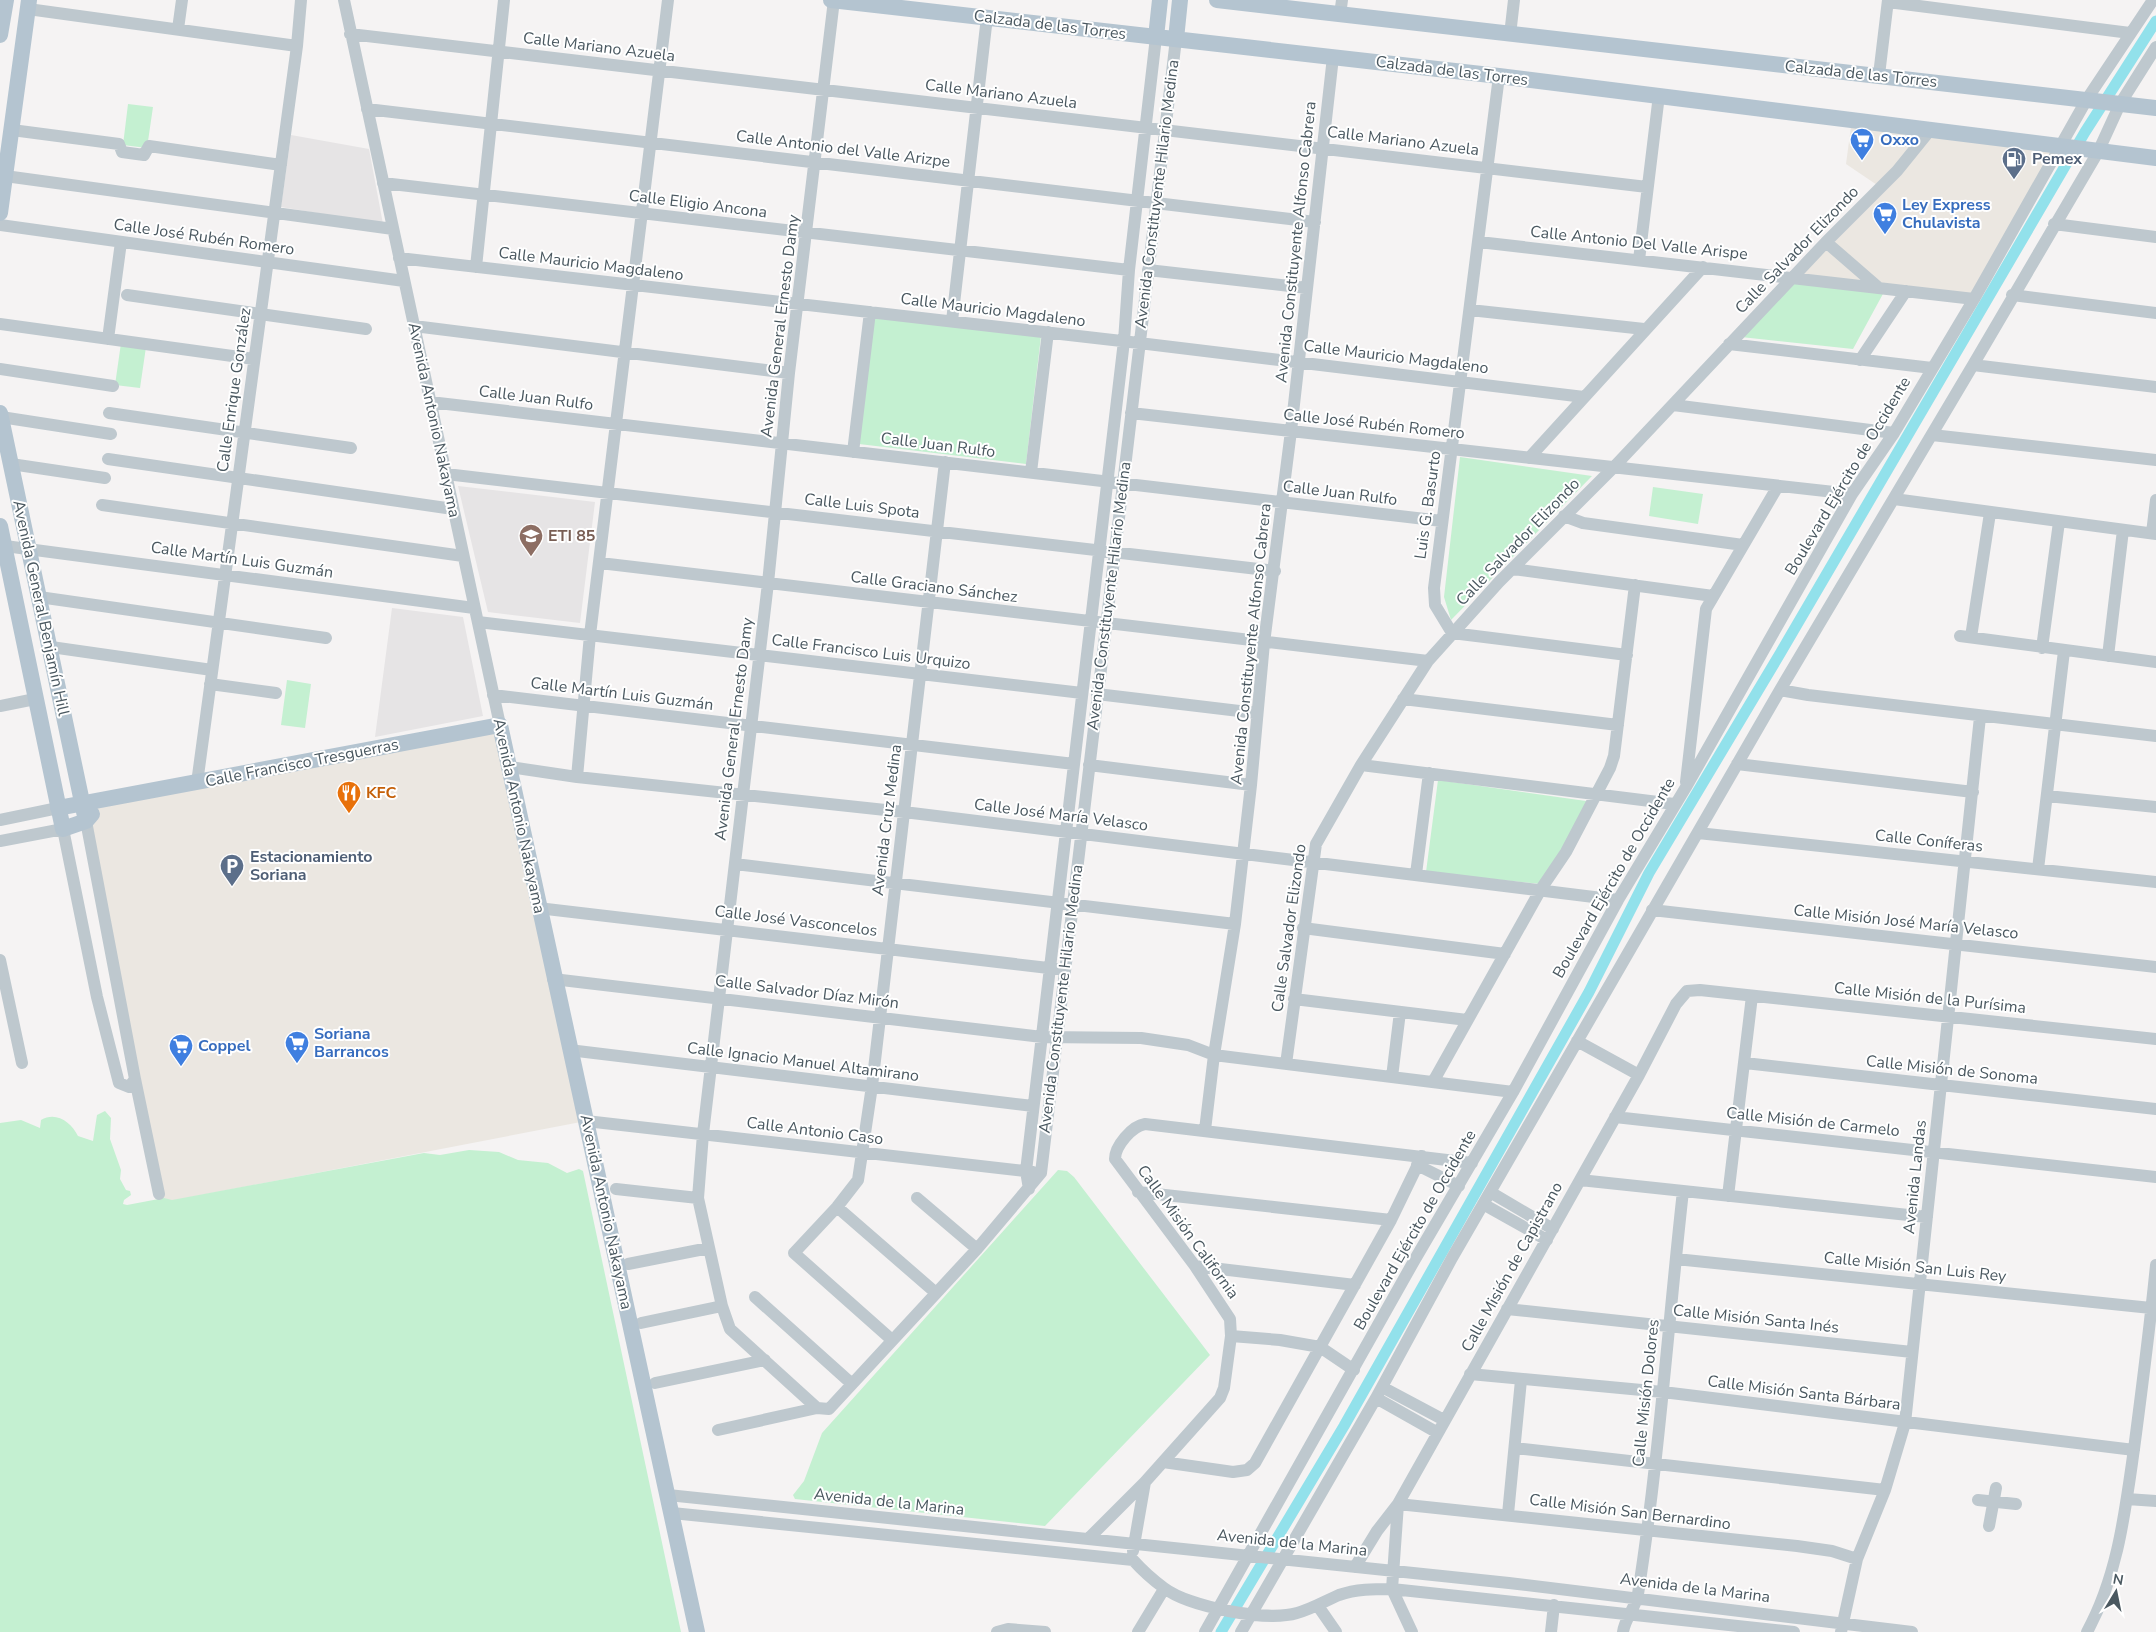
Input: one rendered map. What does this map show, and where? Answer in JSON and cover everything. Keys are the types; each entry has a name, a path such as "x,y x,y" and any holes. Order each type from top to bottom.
{"main road":[{"path":"0,35 6,0"},
{"name":"Calzada de las Torres","path":"833,0 1659,95 2094,151"},
{"name":"Avenida Constituyente Hilario Medina","path":"1156,37 1160,0"},
{"name":"Avenida Constituyente Hilario Medina","path":"1176,39 1180,0"},
{"name":"Calzada de las Torres","path":"1217,0 1341,8 1510,35 1879,75 2156,108"},
{"path":"0,213 29,4"},
{"path":"2094,151 2156,158"},
{"name":"Avenida General Benjamín Hill","path":"0,415 51,647 86,821"},
{"name":"Avenida General Benjamín Hill","path":"0,526 63,829"},
{"name":"Calle Francisco Tresguerras","path":"58,808 500,725"},
{"name":"Avenida Antonio Nakayama","path":"500,725 538,908 697,1632"},
{"path":"63,829 86,821 103,801"}],"street":[{"path":"178,29 182,0"},
{"name":"Calle Enrique González","path":"196,783 297,46 301,0"},
{"name":"Avenida Antonio Nakayama","path":"344,0 500,725"},
{"path":"476,266 489,124 504,0"},
{"path":"577,777 590,635 609,494 668,0"},
{"name":"Avenida General Ernesto Damy","path":"823,1408 730,1328 722,1306 698,1198 703,1134 768,583 789,373 825,90 833,0"},
{"path":"1510,35 1514,0"},
{"path":"1241,1632 1248,1614 1279,1558 1379,1392 1483,1204 1652,910 2054,224 2094,151 2105,102 2130,33 2153,0"},
{"path":"1879,75 1888,1 2130,33"},
{"path":"29,4 178,29 297,46"},
{"path":"952,321 987,17"},
{"name":"Calle Mariano Azuela","path":"350,34 1647,186"},
{"name":"Avenida Constituyente Hilario Medina","path":"1029,1189 1026,1171 1033,1106 1124,341 1128,270 1156,37"},
{"name":"Avenida Constituyente Hilario Medina","path":"1041,1173 1176,39"},
{"path":"2105,102 2156,47"},
{"name":"Avenida Constituyente Alfonso Cabrera","path":"1206,1130 1214,1055 1235,924 1251,785 1256,713 1275,571 1333,57"},
{"name":"Luis G. Basurto","path":"1452,633 1434,605 1434,588 1499,76"},
{"path":"1639,260 1659,95"},
{"name":"Boulevard Ejército de Occidente","path":"1204,1632 1223,1609 1414,1261 1513,1092 1618,900 1674,804 1686,787 1852,494 1894,433 2067,147 2105,102"},
{"name":"Calle Antonio del Valle Arizpe","path":"367,109 1315,222"},
{"name":"Calle Salvador Elizondo","path":"1286,1064 1312,862 1316,844 1322,829 1361,765 1428,661 1513,569 1673,406 1729,344 1897,170 1931,129"},
{"path":"12,130 119,144 122,152 144,155 149,146 281,165"},
{"path":"5,176 393,229"},
{"name":"Calle Eligio Ancona","path":"383,183 960,252 1128,270"},
{"path":"2054,224 2156,237"},
{"name":"Calle José Rubén Romero","path":"0,225 404,282"},
{"path":"108,339 121,242"},
{"name":"Calle Antonio Del Valle Arispe","path":"1479,242 1974,299"},
{"path":"1826,242 1879,288"},
{"name":"Calle Mauricio Magdaleno","path":"399,258 1048,332 1584,397"},
{"path":"1529,458 1644,329 1703,267"},
{"path":"1148,270 1307,288"},
{"path":"1860,360 1906,290"},
{"path":"127,294 366,329"},
{"path":"2012,295 2156,314"},
{"path":"1470,310 1644,329"},
{"path":"853,452 870,312"},
{"path":"0,324 254,359"},
{"path":"414,326 789,373"},
{"path":"1031,472 1048,332"},
{"path":"1729,344 1932,368"},
{"path":"1973,365 2156,387"},
{"path":"0,369 113,386"},
{"name":"Calle Juan Rulfo","path":"430,402 1442,521"},
{"path":"1673,406 1894,433"},
{"path":"110,413 351,448"},
{"name":"Calle José Rubén Romero","path":"1131,413 1852,494"},
{"path":"0,415 111,434"},
{"path":"1932,435 2156,460"},
{"path":"108,459 453,509"},
{"name":"Avenida Cruz Medina","path":"837,1207 858,1180 872,1086 945,462"},
{"path":"11,464 105,478"},
{"name":"Calle Luis Spota","path":"446,474 1275,571"},
{"path":"1686,787 1703,622 1706,609 1778,486"},
{"path":"1894,499 2154,533 2156,500"},
{"path":"102,505 463,556"},
{"path":"1990,513 1966,637 2156,662"},
{"path":"1564,516 1583,523 1743,545"},
{"path":"2042,648 2059,522"},
{"path":"2108,656 2123,530"},
{"name":"Calle Martín Luis Guzmán","path":"5,546 474,608"},
{"name":"Calle Graciano Sánchez","path":"600,563 1091,623 1428,661"},
{"path":"1513,569 1714,596"},
{"path":"1433,1082 1541,889 1566,852 1614,756 1636,586"},
{"path":"39,597 326,638"},
{"name":"Calle Francisco Luis Urquizo","path":"478,622 1082,693"},
{"path":"1452,633 1627,655"},
{"path":"51,647 212,670"},
{"path":"2038,869 2064,651"},
{"path":"210,684 276,693"},
{"path":"1780,690 1980,717 2156,736"},
{"path":"1097,694 1256,713"},
{"name":"Calle Martín Luis Guzmán","path":"493,695 1074,764"},
{"path":"0,706 35,699"},
{"path":"1403,699 1618,726"},
{"name":"Avenida Landas","path":"1841,1627 1856,1559 1885,1490 1905,1423 1911,1381 1912,1352 1966,862 1980,717"},
{"path":"1737,764 1973,792"},
{"path":"1089,765 1251,785"},
{"path":"1361,765 1674,804"},
{"name":"Calle José María Velasco","path":"510,767 577,777 904,812 1618,900"},
{"path":"1416,874 1429,773"},
{"path":"2047,796 2156,807"},
{"path":"0,820 58,808"},
{"path":"86,821 159,1194"},
{"path":"0,841 63,829 97,997 120,1083 128,1086 135,1079"},
{"name":"Calle Coníferas","path":"1698,833 2156,882"},
{"path":"735,864 1235,924"},
{"name":"Calle José Vasconcelos","path":"538,908 1064,970"},
{"name":"Calle Misión José María Velasco","path":"1652,910 2156,967"},
{"path":"1303,928 1505,954"},
{"path":"0,960 22,1063"},
{"name":"Calle Salvador Díaz Mirón","path":"554,979 1042,1037 1140,1038 1188,1045 1214,1055"},
{"name":"Calle Misión de Capistrano","path":"1355,1567 1377,1531 1398,1504 1682,996 1691,989 1700,990"},
{"name":"Calle Misión de la Purísima","path":"1700,990 2156,1039"},
{"path":"1728,1196 1752,996"},
{"path":"1294,999 1467,1020"},
{"path":"1392,1077 1400,1012"},
{"path":"1577,1041 1639,1075"},
{"name":"Calle Ignacio Manuel Altamirano","path":"569,1050 1033,1106"},
{"path":"1214,1055 1513,1092"},
{"name":"Calle Misión de Sonoma","path":"1745,1063 2156,1109"},
{"name":"Calle Misión de Carmelo","path":"1615,1117 2156,1177"},
{"name":"Calle Antonio Caso","path":"586,1121 1041,1173"},
{"name":"Calle Misión California","path":"1089,1538 1163,1462 1220,1398 1224,1388 1231,1336 1231,1326 1226,1311 1195,1266 1115,1159 1116,1150 1134,1129 1145,1124 1206,1130"},
{"path":"1206,1130 1420,1160 1472,1162"},
{"path":"1420,1160 1459,1186"},
{"path":"1163,1462 1233,1472 1246,1470 1255,1463 1391,1220 1420,1160"},
{"path":"718,1430 823,1408 852,1384 936,1294 1041,1173"},
{"path":"1580,1180 1927,1217"},
{"path":"616,1189 698,1198"},
{"name":"Calle Misión Dolores","path":"1638,1597 1656,1464 1683,1191"},
{"path":"1138,1192 1391,1220"},
{"path":"1490,1192 1550,1234"},
{"path":"917,1198 977,1249"},
{"path":"1483,1204 1550,1234"},
{"path":"892,1340 794,1253 837,1207 936,1294"},
{"path":"628,1264 709,1248"},
{"name":"Calle Misión San Luis Rey","path":"1676,1259 2151,1308"},
{"path":"2087,1632 2113,1569 2127,1499 2134,1450 2150,1378 2151,1308 2156,1265"},
{"path":"1195,1266 1355,1284"},
{"path":"755,1297 852,1384"},
{"path":"641,1323 722,1306"},
{"name":"Calle Misión Santa Inés","path":"1507,1309 1912,1352"},
{"path":"1231,1336 1280,1340 1320,1347 1354,1370"},
{"path":"655,1383 765,1360"},
{"name":"Calle Misión Santa Bárbara","path":"1470,1374 1663,1392 2134,1450"},
{"path":"1508,1514 1521,1380"},
{"path":"1379,1392 1444,1420"},
{"path":"1379,1392 1438,1433"},
{"path":"1515,1448 1885,1490"},
{"path":"1132,1560 1144,1482"},
{"path":"1989,1526 1996,1488"},
{"name":"Avenida de la Marina","path":"668,1495 1394,1570 1638,1597 1841,1627 1912,1632"},
{"path":"2127,1499 2156,1501"},
{"path":"1978,1500 2016,1504"},
{"path":"1398,1504 1392,1589 1412,1632"},
{"name":"Calle Misión San Bernardino","path":"1398,1504 1508,1514 1797,1546 1832,1551 1856,1559"},
{"name":"Avenida de la Marina","path":"672,1513 1132,1560 1164,1589 1189,1600 1248,1614 1286,1615 1318,1606 1340,1595 1357,1591 1392,1589 1794,1632"},
{"path":"1138,1632 1164,1589"},
{"path":"1623,1632 1629,1613 1638,1597"},
{"path":"1551,1632 1554,1605"},
{"path":"1318,1606 1336,1632"},
{"path":"997,1632 1008,1629 1045,1632"}],"shaded area":[{"path":"1852,119 2062,146 1974,299 1793,277 1880,187 1846,164"},
{"path":"291,135 369,149 383,224 281,207"},
{"name":"ETI 85","path":"458,486 595,502 580,623 488,612"},
{"path":"392,608 463,617 483,716 375,737"},
{"path":"500,725 586,1121 160,1203 82,803"}],"green space":[{"path":"128,104 153,107 147,148 123,145"},
{"path":"1791,283 1884,292 1853,349 1741,337"},
{"path":"874,316 1041,336 1026,464 859,444"},
{"path":"121,343 146,347 140,388 115,385"},
{"path":"1460,457 1592,476 1451,620 1444,597"},
{"path":"1653,487 1703,494 1698,524 1649,516"},
{"path":"287,680 311,684 305,728 281,725"},
{"path":"1438,780 1593,802 1541,884 1426,872"},
{"path":"105,1111 111,1118 110,1139 121,1170 120,1179 131,1195 124,1200 123,1204 127,1205 164,1198 172,1200 424,1153 440,1155 469,1150 499,1152 518,1160 548,1163 567,1173 579,1169 583,1171 681,1632 0,1632 0,1123 21,1120 40,1128 41,1120 57,1117 67,1122 78,1136 93,1141 97,1115"},
{"path":"1058,1170 1067,1171 1074,1177 1210,1355 1045,1526 795,1499 793,1495 804,1481 822,1433"}],"waterway":[{"path":"1221,1632 1344,1426 1589,992 1649,873 1781,652 2085,132 2156,21"}],"place":[{"name":"Oxxo","path":"1862,161"},
{"name":"Pemex","path":"2014,180"},
{"name":"Ley Express Chulavista","path":"1885,235"},
{"name":"ETI 85","path":"531,557"},
{"name":"KFC","path":"349,814"},
{"name":"Estacionamiento Soriana","path":"232,887"},
{"name":"Soriana Barrancos","path":"297,1064"},
{"name":"Coppel","path":"181,1067"}]}
